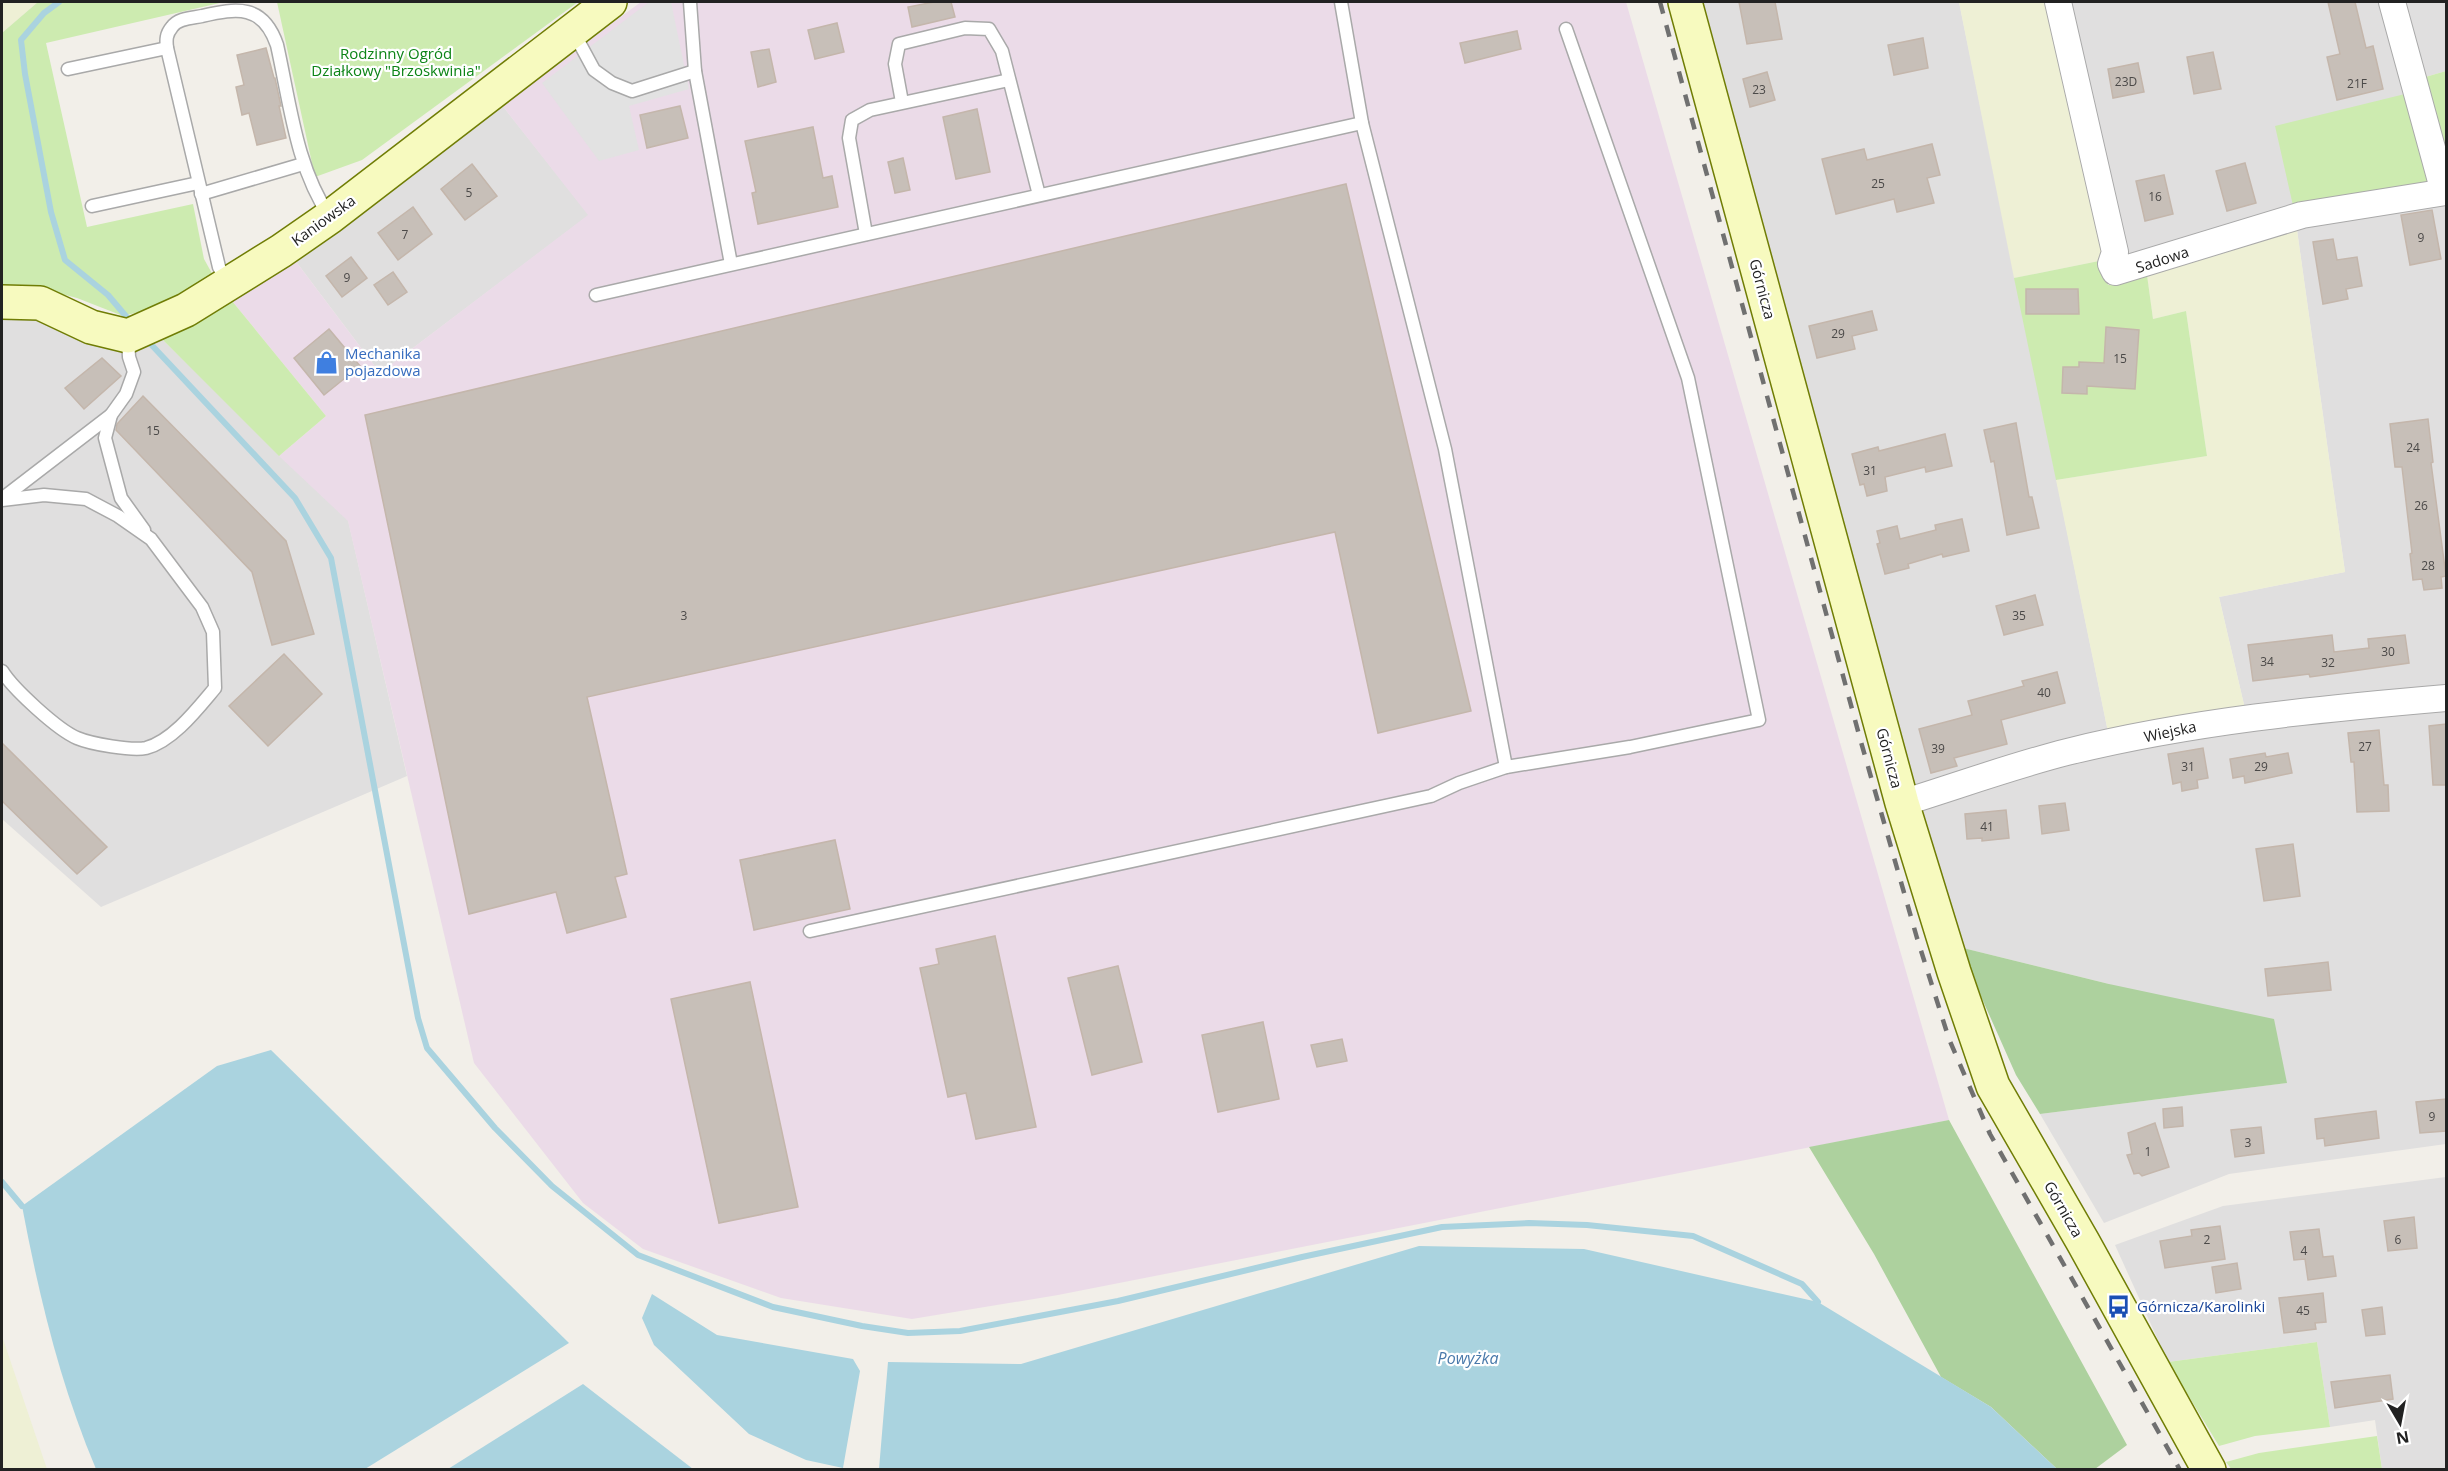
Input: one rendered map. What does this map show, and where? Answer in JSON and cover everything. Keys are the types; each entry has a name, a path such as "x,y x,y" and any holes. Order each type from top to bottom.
{"street":[{"name":"Kaniowska","path":"128,336 186,310 330,217 610,2"},
{"name":"Górnicza","path":"1685,2 1902,803 1954,972 1993,1086 2083,1242 2209,1470"},
{"name":"Sadowa","path":"2058,2 2115,252 2111,264 2115,272 2302,215 2445,192"},
{"path":"2392,2 2445,192"},
{"path":"2,302 40,303 90,327 128,336"},
{"name":"Wiejska","path":"1902,803 2067,752 2206,724 2303,710 2446,698"}],"lane":[{"path":"690,2 695,70 731,264"},
{"path":"1341,2 1362,123 1445,449 1506,767"},
{"path":"228,284 219,267 167,48 167,33 176,22 231,9 251,13 266,22 277,45 303,164 320,202 330,217"},
{"path":"902,102 895,64 899,44 965,28 989,29 1002,51 1039,195"},
{"path":"810,931 1431,796 1459,783 1506,767 1630,747 1759,720 1688,378 1566,29"},
{"path":"572,30 594,70 612,83 632,91 695,70"},
{"path":"68,69 167,48"},
{"path":"866,234 849,138 852,120 870,110 1009,80"},
{"path":"596,295 1362,123"},
{"path":"92,206 199,188 303,164"},
{"path":"2,499 111,415 126,394 134,372 129,357 128,336"},
{"path":"2,671 32,705 77,738 120,747 146,748 176,732 215,688 213,633 202,607 121,498 105,438 111,415"},
{"path":"2,499 44,495 86,499 118,516 151,539"}],"shaded area":[{"path":"641,2 1626,2 1949,1120 1058,1295 912,1319 781,1298 643,1249 583,1203 474,1063 348,521 279,456 326,416 232,301 294,259 380,373 588,215 501,104"},
{"path":"649,2 671,2 689,89 629,106 639,150 599,161 542,83"},
{"path":"1698,2 1959,2 2108,732 1914,789"},
{"path":"2063,2 2383,2 2409,93 2294,210 2125,264"},
{"path":"2400,2 2446,2 2446,71 2422,78"},
{"path":"501,104 589,215 380,373 294,259"},
{"path":"2446,204 2446,685 2245,709 2219,597 2345,572 2297,230 2370,215"},
{"path":"2,312 160,337 348,520 407,776 101,907 2,819"},
{"path":"2446,707 2446,1144 2229,1174 2104,1223 2040,1114 2286,1083 2109,984 1959,947 1919,805 2069,760 2256,725"},
{"path":"2446,1177 2446,1469 2382,1469 2375,1420 2330,1427 2317,1342 2168,1362 2115,1245 2223,1206"}],"green space":[{"path":"2,2 38,2 2,33"},
{"path":"38,2 224,2 46,43 87,227 193,204 204,259 214,277 162,306 123,316 77,298 31,286 2,288 2,33"},
{"name":"Rodzinny Ogród Działkowy \"Brzoskwinia\"","path":"277,2 578,2 362,160 315,177"},
{"path":"1959,2 2051,2 2104,260 2014,278"},
{"path":"2446,71 2446,170 2422,78"},
{"path":"2409,93 2433,181 2294,210 2275,126"},
{"path":"2297,230 2345,572 2219,597 2245,709 2108,732 2056,480 2207,456 2186,311 2153,319 2147,275"},
{"path":"2104,260 2108,285 2147,275 2153,319 2186,311 2207,456 2056,480 2014,278"},
{"path":"232,301 326,416 279,456 160,337 196,324"},
{"path":"1959,947 2109,984 2274,1019 2287,1083 2040,1114 2016,1075"},
{"path":"1949,1120 2127,1445 2095,1469 2057,1469 1991,1407 1941,1377 1874,1254 1809,1147"},
{"path":"2,1336 47,1469 2,1469"},
{"path":"2317,1342 2330,1427 2255,1436 2219,1446 2168,1362"},
{"path":"2377,1436 2382,1469 2232,1470 2226,1462 2259,1453"}],"water":[{"path":"271,1050 569,1343 365,1469 96,1469 61,1372 22,1206 217,1066"},
{"name":"Powyżka","path":"1419,1246 1584,1249 1818,1302 1991,1407 2057,1469 879,1469 888,1362 1021,1364"},
{"path":"652,1294 717,1335 853,1359 860,1371 843,1468 806,1460 749,1434 654,1345 642,1318"},
{"path":"583,1384 693,1469 448,1469"}],"building":[{"path":"934,2 951,2 955,17 912,27 908,7"},
{"path":"1739,2 1775,2 1782,39 1747,44"},
{"path":"2328,2 2355,2 2366,48 2373,46 2383,89 2337,100 2327,57 2340,54"},
{"path":"837,23 844,52 815,59 808,30"},
{"path":"1517,31 1521,49 1465,63 1460,43"},
{"path":"1923,38 1928,68 1894,75 1888,45"},
{"path":"266,48 275,78 286,138 257,145 249,113 242,115 236,87 244,85 237,55"},
{"path":"769,49 776,82 758,87 751,52"},
{"path":"2213,52 2221,89 2194,94 2187,57"},
{"path":"2138,63 2144,92 2113,98 2108,69"},
{"path":"1767,72 1775,100 1750,107 1743,79"},
{"path":"680,106 688,138 647,148 640,115"},
{"path":"977,109 990,172 956,179 943,117"},
{"path":"813,127 823,178 832,176 838,207 758,224 752,193 756,192 745,141"},
{"path":"1932,144 1940,175 1927,178 1934,203 1897,212 1894,199 1836,214 1822,159 1864,149 1867,160"},
{"path":"903,158 910,190 895,193 888,162"},
{"path":"2245,163 2256,203 2227,211 2216,171"},
{"path":"472,164 497,196 465,220 441,189"},
{"path":"2164,175 2173,214 2145,221 2136,181"},
{"path":"1346,184 1471,711 1378,733 1335,532 587,697 627,874 615,877 626,917 567,933 556,892 469,914 365,415"},
{"path":"413,207 432,234 398,260 378,233"},
{"path":"2432,210 2441,259 2410,265 2401,215"},
{"path":"2333,239 2337,260 2357,257 2362,286 2346,289 2348,299 2323,304 2313,242"},
{"path":"351,257 367,278 342,297 326,276"},
{"path":"393,272 407,292 388,305 374,285"},
{"path":"2026,289 2078,289 2079,314 2026,314"},
{"path":"1872,311 1877,330 1852,336 1855,349 1817,358 1809,326"},
{"path":"2106,327 2139,330 2135,389 2087,386 2087,394 2062,393 2063,367 2079,367 2079,362 2104,363"},
{"name":"Mechanika pojazdowa","path":"329,329 360,366 324,395 294,358"},
{"path":"102,358 121,376 84,409 65,388"},
{"path":"143,396 286,541 314,634 272,645 252,572 116,430 117,424"},
{"path":"2428,419 2433,462 2431,463 2446,576 2441,577 2442,588 2424,590 2422,579 2413,580 2402,467 2395,467 2390,424"},
{"path":"2016,423 2029,497 2032,497 2039,528 2007,535 1994,461 1991,462 1984,430"},
{"path":"1945,434 1952,466 1926,472 1925,467 1885,477 1887,491 1867,496 1864,484 1860,485 1852,454 1878,447 1879,451"},
{"path":"1962,519 1969,551 1943,557 1942,554 1908,564 1909,568 1885,574 1877,544 1880,543 1877,531 1897,526 1900,539 1936,530 1935,525"},
{"path":"2035,595 2043,625 2004,635 1996,606"},
{"path":"2332,635 2334,652 2369,648 2368,639 2405,635 2409,663 2310,677 2309,674 2253,681 2248,645"},
{"path":"284,654 322,694 268,746 229,706"},
{"path":"2057,672 2065,703 2001,720 2007,744 1954,758 1957,766 1931,773 1919,729 1972,715 1968,701 2024,686 2022,681"},
{"path":"2446,724 2446,785 2433,785 2429,726"},
{"path":"2379,730 2384,785 2388,785 2389,811 2357,812 2354,762 2351,762 2348,733"},
{"path":"2,743 107,847 77,874 2,801"},
{"path":"2203,748 2208,778 2197,780 2198,788 2182,791 2181,782 2173,784 2168,754"},
{"path":"2265,753 2266,757 2288,753 2292,773 2245,783 2244,776 2233,778 2230,759"},
{"path":"2065,803 2069,830 2042,834 2039,806"},
{"path":"2006,810 2009,838 1982,841 1982,838 1967,839 1965,814"},
{"path":"835,840 850,909 754,930 740,860"},
{"path":"2293,844 2300,896 2264,901 2256,849"},
{"path":"995,936 1036,1127 976,1139 966,1093 948,1097 920,968 939,964 936,949"},
{"path":"2328,962 2331,990 2268,996 2265,969"},
{"path":"1118,966 1142,1062 1092,1075 1068,978"},
{"path":"750,982 798,1207 719,1223 671,999"},
{"path":"1263,1022 1279,1099 1218,1112 1202,1035"},
{"path":"1342,1039 1347,1061 1317,1067 1311,1045"},
{"path":"2446,1099 2446,1131 2420,1133 2416,1102"},
{"path":"2182,1107 2183,1126 2164,1128 2163,1109"},
{"path":"2376,1111 2379,1138 2325,1146 2324,1138 2317,1139 2315,1119"},
{"path":"2155,1123 2169,1167 2142,1176 2139,1173 2134,1174 2127,1155 2132,1154 2128,1133"},
{"path":"2261,1127 2264,1153 2235,1157 2231,1130"},
{"path":"2414,1217 2417,1248 2388,1251 2384,1221"},
{"path":"2220,1226 2225,1259 2165,1268 2160,1241 2192,1236 2191,1230"},
{"path":"2319,1229 2323,1257 2333,1256 2336,1276 2308,1280 2305,1259 2294,1260 2290,1232"},
{"path":"2237,1263 2241,1289 2216,1293 2212,1267"},
{"path":"2323,1293 2326,1322 2315,1323 2316,1329 2284,1333 2279,1298"},
{"path":"2382,1307 2385,1334 2366,1336 2362,1310"},
{"path":"2390,1375 2393,1399 2335,1408 2331,1382"}],"waterway":[{"path":"59,2 44,13 21,40 25,74 51,212 65,260 108,295 130,321"},
{"path":"146,339 295,498 331,558 418,1018 427,1048 495,1128 552,1186 638,1255 773,1307 862,1326 908,1333 960,1331 1118,1301 1302,1257 1442,1227 1529,1223 1587,1225 1693,1236 1802,1284 1818,1302"},
{"path":"2,1182 22,1206"}],"railway":[{"path":"1660,2 1861,742 1917,938 1949,1039 1990,1134 2180,1470"}],"place":[{"name":"Mechanika pojazdowa","path":"327,362"},
{"name":"Górnicza/Karolinki","path":"2119,1306"}]}
